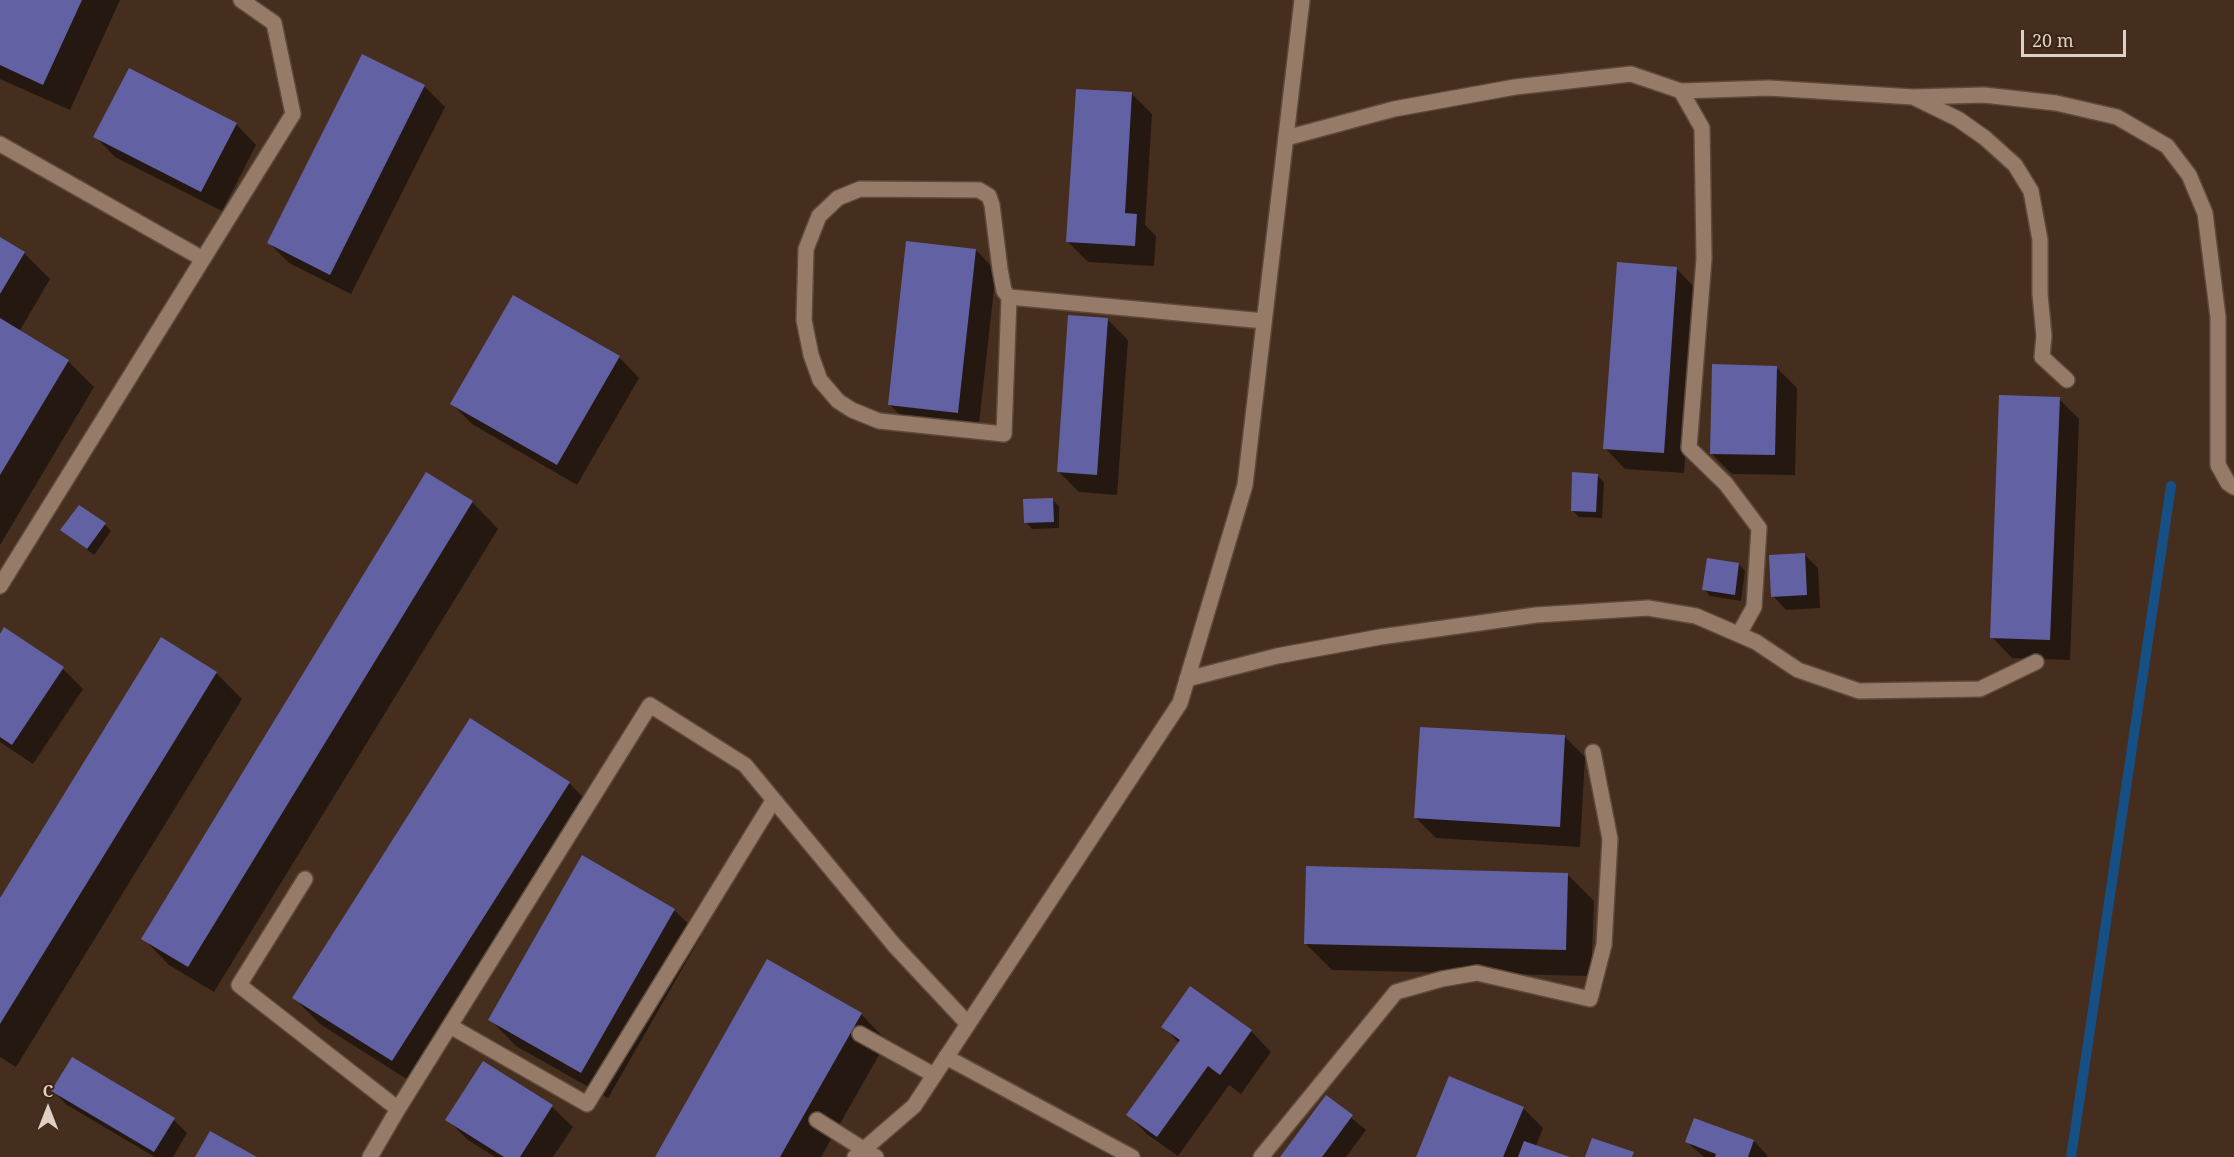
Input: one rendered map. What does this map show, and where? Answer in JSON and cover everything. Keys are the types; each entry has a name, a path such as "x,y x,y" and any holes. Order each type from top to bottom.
{"street":[{"path":"0,586 292,114 274,23 241,0"},
{"path":"817,1120 865,1154 914,1106 1180,703 1245,485 1302,0"},
{"path":"1286,138 1394,110 1515,87 1631,74 1681,91 1769,88 1912,97 1984,95 2056,103 2117,117 2167,147 2189,175 2205,213 2218,317 2218,465 2228,483 2234,487"},
{"path":"1681,91 1702,128 1704,259 1689,448 1726,484 1759,528 1755,608 1739,634"},
{"path":"1912,97 1958,119 1985,138 2015,165 2031,190 2040,240 2040,294 2044,336 2042,357 2067,380"},
{"path":"0,144 203,259"},
{"path":"1009,297 1004,434 879,421 852,410 838,401 820,380 811,355 804,320 806,249 819,216 838,198 860,189 979,190 989,196 992,205 1004,291 1009,297 1264,321"},
{"path":"1187,679 1277,656 1380,637 1536,615 1648,608 1696,616 1756,642 1798,670 1859,692 1980,689 2036,662"},
{"path":"370,1157 650,705 745,765 894,945 968,1024"},
{"path":"1261,1157 1395,992 1442,979 1477,973 1590,999 1604,945 1610,839 1593,752"},
{"path":"450,1026 587,1104 773,801"},
{"path":"305,879 239,985 398,1109"},
{"path":"860,1034 934,1075"},
{"path":"946,1057 1132,1157"}],"building":[{"path":"0,0 82,0 43,85 0,65"},
{"path":"362,54 425,85 330,275 267,243"},
{"path":"129,68 237,123 201,192 93,137"},
{"path":"1076,89 1132,92 1125,213 1137,214 1135,246 1066,242"},
{"path":"0,237 25,252 0,294"},
{"path":"906,241 976,249 958,413 888,405"},
{"path":"1617,262 1677,267 1664,453 1603,449"},
{"path":"513,295 620,356 557,465 450,404"},
{"path":"1068,315 1108,318 1097,475 1057,472"},
{"path":"0,318 69,360 0,475"},
{"path":"1712,364 1777,366 1775,455 1710,454"},
{"path":"1999,395 2060,397 2050,640 1990,638"},
{"path":"426,472 473,501 188,967 141,939"},
{"path":"1572,472 1598,474 1596,512 1571,511"},
{"path":"1053,498 1054,522 1024,523 1023,499"},
{"path":"79,505 106,523 87,549 60,530"},
{"path":"1805,553 1807,595 1771,597 1769,555"},
{"path":"1707,558 1739,563 1735,595 1702,590"},
{"path":"4,627 64,667 12,745 0,737 0,634"},
{"path":"161,637 217,672 0,1024 0,898"},
{"path":"470,718 570,782 392,1061 292,998"},
{"path":"1420,727 1565,735 1560,827 1414,818"},
{"path":"582,855 675,909 581,1073 488,1020"},
{"path":"1306,866 1568,873 1566,950 1304,944"},
{"path":"767,959 862,1013 780,1157 655,1157"},
{"path":"1190,986 1252,1030 1220,1075 1208,1066 1157,1137 1126,1115 1180,1040 1161,1027"},
{"path":"72,1057 175,1118 154,1152 51,1091"},
{"path":"483,1061 553,1105 520,1157 504,1157 445,1120"},
{"path":"1449,1076 1524,1107 1503,1157 1416,1157"},
{"path":"1326,1095 1353,1115 1322,1157 1280,1157"},
{"path":"1694,1118 1754,1140 1748,1157 1715,1157 1716,1154 1685,1142"},
{"path":"210,1131 257,1157 195,1157"},
{"path":"1592,1138 1634,1152 1632,1157 1585,1157"},
{"path":"1524,1141 1570,1157 1518,1157"}],"waterway":[{"path":"2071,1157 2171,486"}]}
